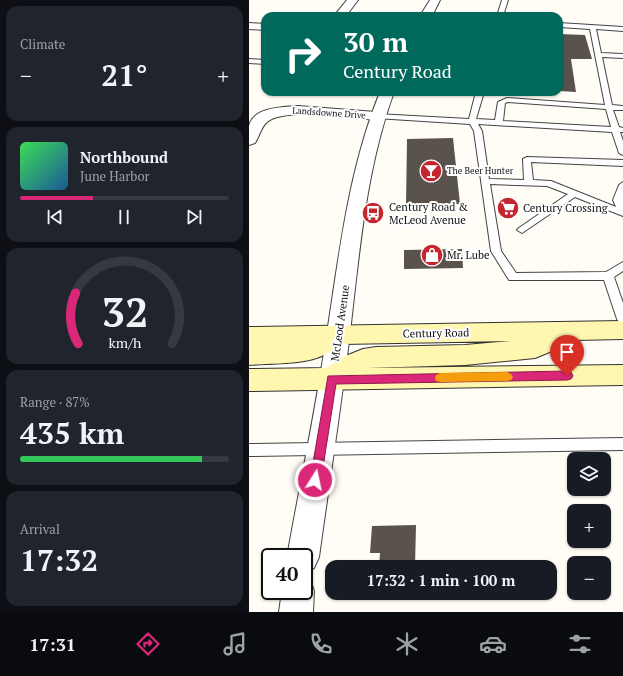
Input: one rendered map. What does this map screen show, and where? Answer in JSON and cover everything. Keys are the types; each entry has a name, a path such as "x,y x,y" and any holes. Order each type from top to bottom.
{"main road":[{"path":"331,380 338,372 349,364 361,359 376,357 465,355 535,348 580,330"},
{"name":"Century Road","path":"249,336 623,330"},
{"path":"249,355 282,354 315,349 339,334"},
{"path":"249,380 331,380 623,374"}],"street":[{"path":"343,12 353,0"},
{"path":"428,12 435,0"},
{"path":"249,26 261,27"},
{"name":"McLeod Avenue","path":"304,548 339,334 358,196 376,116 385,96"},
{"name":"Landsdowne Drive","path":"249,140 261,118 272,112 293,110 376,116"},
{"path":"296,612 297,600"}],"lane":[{"path":"502,12 505,0"},
{"path":"563,26 623,29"},
{"path":"593,27 610,107 619,130 623,153"},
{"path":"599,55 623,56"},
{"path":"249,61 261,62"},
{"path":"479,96 472,121 478,131 496,251 513,277 608,276 623,266"},
{"path":"499,122 500,107 502,102 507,100 623,108"},
{"path":"376,116 619,130"},
{"path":"529,182 527,159 623,163"},
{"path":"485,181 548,183 623,213"},
{"path":"623,185 618,200 623,213"},
{"path":"522,230 575,194"},
{"path":"608,276 623,319"},
{"path":"249,450 623,444"}],"building":[{"path":"563,34 585,35 592,59 571,59 576,92 563,91"},
{"name":"The Beer Hunter","path":"453,138 460,204 406,205 407,139"},
{"name":"Mr. Lube","path":"462,249 463,268 404,269 404,250"},
{"path":"416,525 415,560 380,560 380,553 370,553 372,526"}],"slow traffic":[{"path":"440,378 507,377"}],"place":[{"name":"The Beer Hunter","path":"431,171"},
{"name":"Century Crossing","path":"508,208"},
{"name":"Century Road & McLeod Avenue","path":"373,213"},
{"name":"Mr. Lube","path":"432,255"}],"route":[{"path":"315,480 331,380 567,376"}]}
